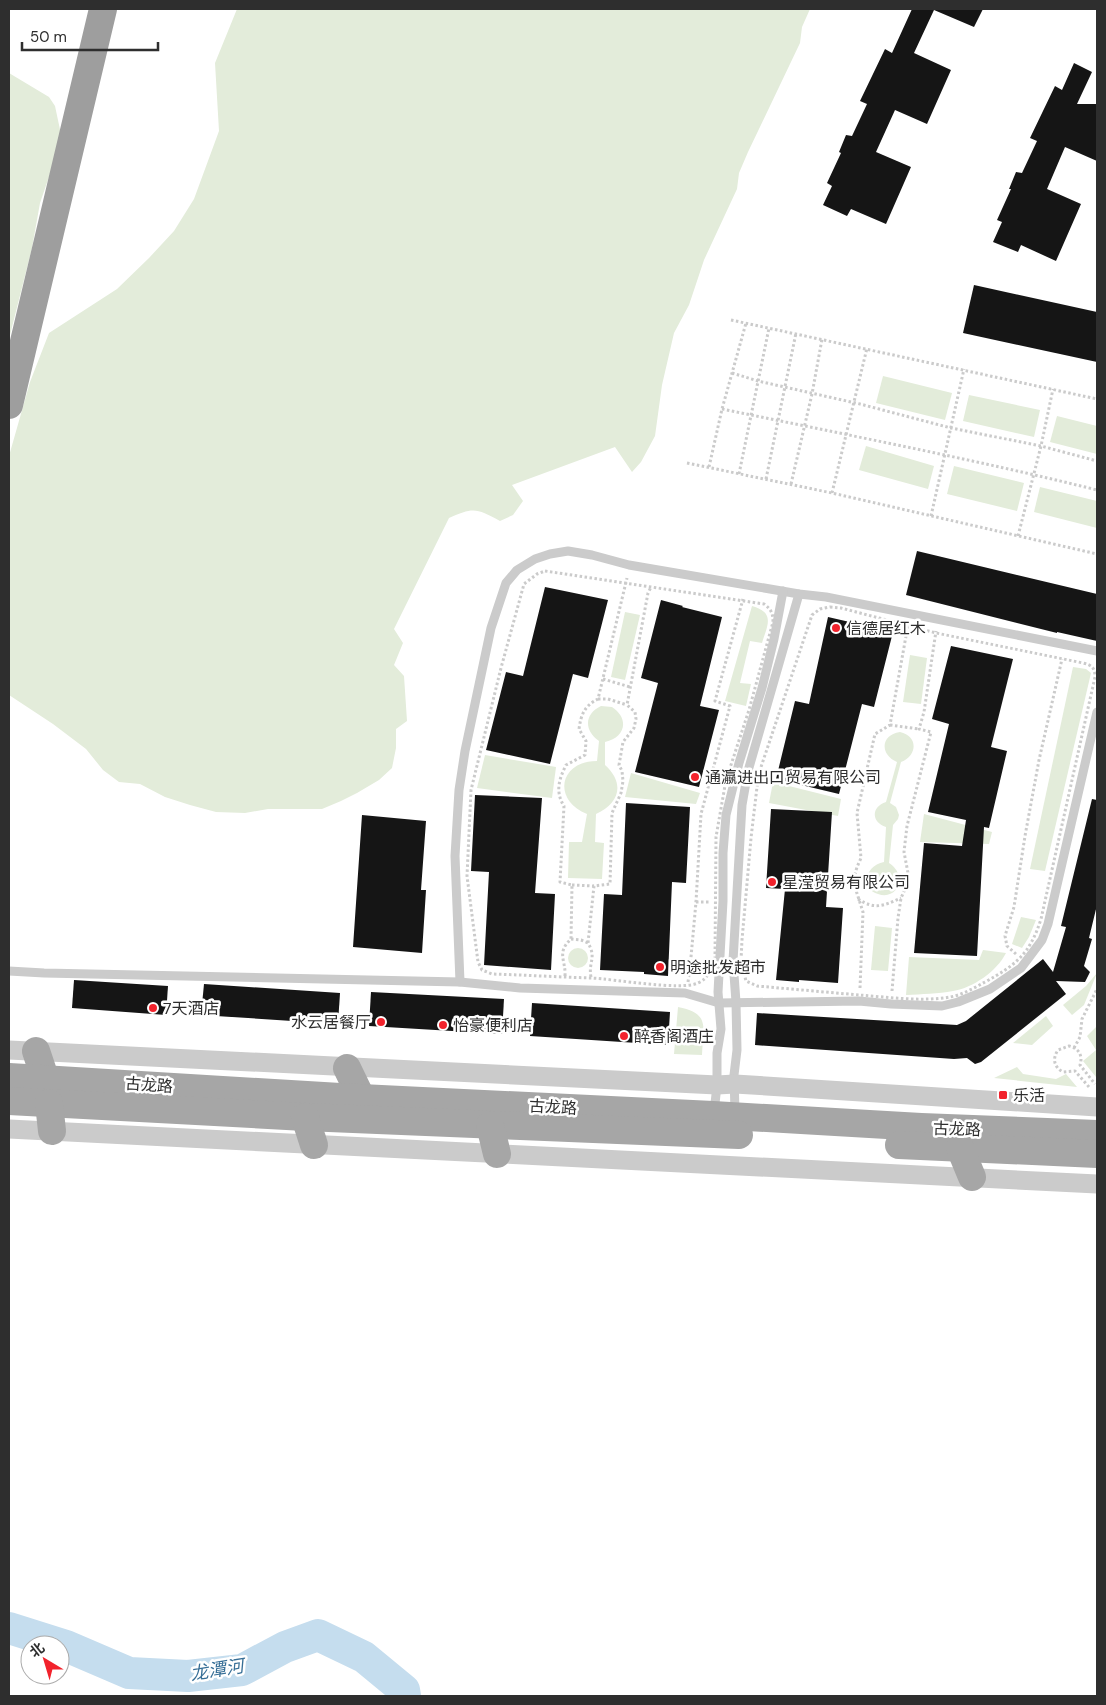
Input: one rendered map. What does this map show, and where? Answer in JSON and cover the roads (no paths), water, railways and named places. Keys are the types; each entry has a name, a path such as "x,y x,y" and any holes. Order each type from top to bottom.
{"highway":[{"path":"9,405 99,9"}],"main road":[{"path":"36,1051 47,1091 52,1131"},
{"path":"347,1068 362,1099"},
{"name":"古龙路","path":"9,1077 47,1091 305,1117 728,1134 1097,1154"},
{"name":"古龙路","path":"9,1101 47,1091 362,1099 1097,1134"},
{"path":"305,1117 314,1145"},
{"path":"490,1125 496,1154"},
{"path":"960,1148 972,1178"}],"street":[{"path":"9,1050 726,1085 1097,1107"},
{"path":"9,1129 1097,1184"}],"lane":[{"path":"460,982 455,856 459,790 465,751 491,628 506,583 516,570 535,559 550,554 568,552 592,555 629,565 826,597 1097,651"},
{"path":"724,1115 726,1085 717,1053 721,1029 718,992 726,815 739,763 762,688 783,591"},
{"path":"724,1115 736,1002 733,961 744,789 799,594"},
{"path":"9,971 460,982 520,988 685,993 719,1002 860,998 942,1006 974,996 1006,979 1021,968 1042,940 1048,924 1097,712"}],"waterway":[{"name":"龙潭河","path":"9,1628 66,1646 129,1673 188,1676 242,1670 285,1647 318,1635 364,1657 404,1690 405,1696"}],"place":[{"name":"信德居红木","path":"836,628"},
{"name":"通瀛进出口贸易有限公司","path":"695,777"},
{"name":"星滢贸易有限公司","path":"772,882"},
{"name":"明途批发超市","path":"660,967"},
{"name":"7天酒店","path":"153,1008"},
{"name":"水云居餐厅","path":"381,1022"},
{"name":"怡豪便利店","path":"443,1025"},
{"name":"醉香阁酒庄","path":"624,1036"},
{"name":"乐活","path":"1003,1095"}]}
